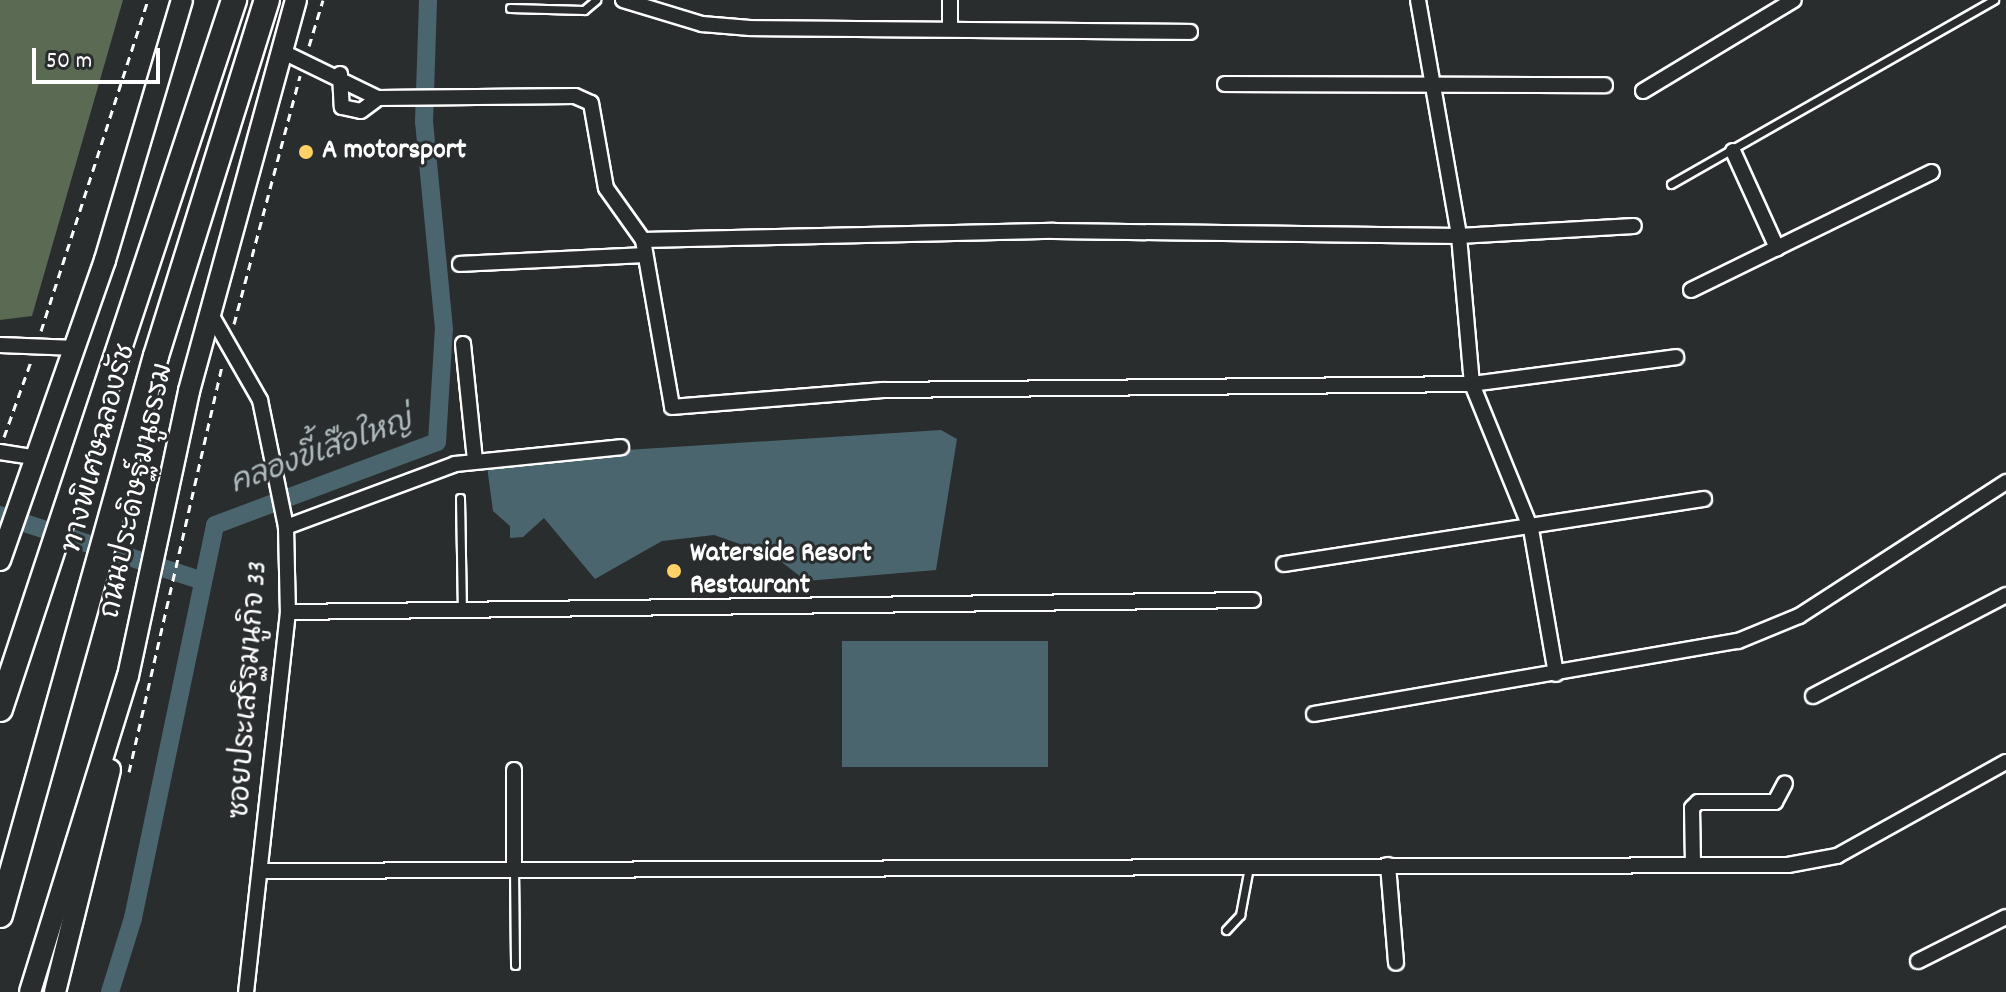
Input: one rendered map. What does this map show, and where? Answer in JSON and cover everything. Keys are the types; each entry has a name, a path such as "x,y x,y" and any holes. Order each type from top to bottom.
{"highway":[{"name":"ทางพิเศษฉลองรัช","path":"0,709 234,0"},
{"name":"ทางพิเศษฉลองรัช","path":"0,915 156,356 267,0"}],"main road":[{"path":"0,560 76,348 182,0"},
{"name":"ถนนประดิษฐ์มนูธรรม","path":"30,992 128,676 209,311 296,0"},
{"path":"55,992 88,880 128,676"}],"street":[{"path":"623,0 738,27 1190,32"},
{"path":"950,0 950,28"},
{"path":"1418,0 1459,236 1472,384 1531,529 1556,674"},
{"path":"1643,91 1794,0"},
{"path":"281,51 340,74 378,98 575,96 591,103 606,188 643,247 672,407 882,390 1472,384 1676,357"},
{"path":"340,74 342,107 361,111 378,98"},
{"path":"1225,84 1605,85"},
{"path":"1733,151 1777,248"},
{"path":"1691,290 1932,172"},
{"path":"460,264 643,247 1054,231 1459,236 1634,226"},
{"name":"ซอยประเสริฐมนูกิจ 33","path":"209,311 230,337 260,400 286,527 288,612 263,871 246,992"},
{"path":"0,345 37,341 76,348"},
{"path":"463,344 475,460"},
{"path":"286,527 475,460 621,447"},
{"path":"0,450 38,458"},
{"path":"1314,714 1738,641 1799,616 2006,482"},
{"path":"1284,564 1531,529 1704,499"},
{"path":"1813,696 2006,595"},
{"path":"288,612 1253,600"},
{"path":"263,871 514,867 1788,865 1837,856 2006,762"},
{"path":"514,770 514,867"},
{"path":"1693,864 1692,808 1698,802 1775,802 1785,783"},
{"path":"1388,865 1396,963"},
{"path":"1918,961 2006,917"}],"lane":[{"path":"510,8 584,10 596,0"},
{"path":"1671,184 1994,0"},
{"path":"460,498 462,610"},
{"path":"1226,930 1240,915 1250,865"},
{"path":"514,867 515,965"}],"path":[{"path":"0,450 148,0"},
{"path":"173,583 230,337 323,0"}],"green space":[{"path":"0,0 123,0 32,316 0,320"}],"water":[{"path":"941,430 957,439 936,570 806,581 774,556 714,535 662,541 595,579 544,518 523,537 510,538 510,526 493,511 486,459"},
{"path":"842,641 1048,641 1048,767 842,767"}],"waterway":[{"name":"คลองขี้เสือใหญ่","path":"110,992 133,918 215,525 437,442 444,329 424,122 428,0"},
{"path":"0,515 203,581"}],"place":[{"name":"A motorsport","path":"306,152"},
{"name":"Waterside Resort Restaurant","path":"674,571"}]}
